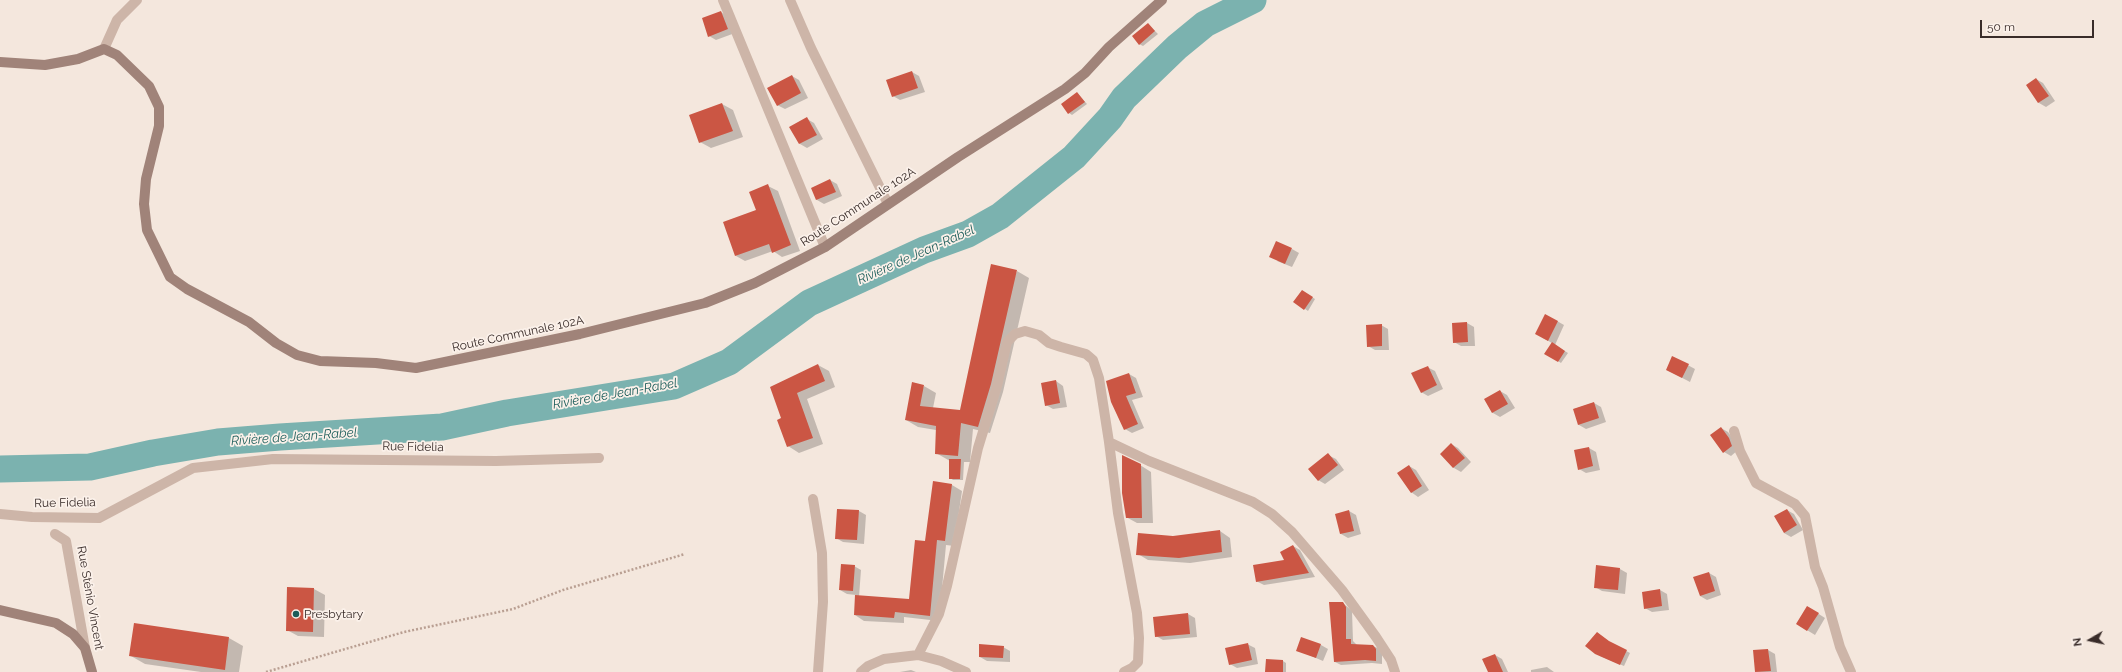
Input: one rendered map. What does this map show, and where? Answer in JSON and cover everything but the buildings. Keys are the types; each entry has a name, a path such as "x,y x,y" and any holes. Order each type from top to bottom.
{"street":[{"path":"0,62 23,65 57,63 78,59 104,49 117,20 137,0"},
{"path":"722,0 826,247"},
{"path":"790,0 814,54 888,204"},
{"name":"Route Communale 102A","path":"104,49 117,55 149,86 158,107 159,126 146,179 144,204 147,230 170,277 187,290 249,322 276,343 297,355 320,362 376,363 416,368 580,334 705,303 755,283 826,247 888,204 1065,89 1085,73 1109,47 1162,0"},
{"path":"918,655 939,614 945,593 978,448 997,386 1007,342 1015,334 1025,331 1039,335 1049,343 1086,354 1093,360 1098,378 1109,442 1120,525 1137,613 1139,638 1138,662 1132,668 1124,672"},
{"path":"1734,431 1740,451 1756,483 1795,504 1805,516 1815,567 1825,593 1840,647 1851,672"},
{"path":"1109,442 1149,461 1253,502 1272,514 1292,532 1342,590 1376,637 1391,660 1396,672"},
{"name":"Rue Fidelia","path":"0,514 32,517 99,518 193,468 273,459 496,461 599,458"},
{"path":"814,499 822,553 823,602 818,672"},
{"name":"Rue Sténio Vincent","path":"55,534 66,541 85,648 92,672"},
{"path":"0,610 56,623 73,634 85,648"},
{"path":"861,672 868,666 884,659 918,655 966,672"}],"path":[{"path":"266,672 404,632 513,609 563,590 685,554"}],"waterway":[{"name":"Rivière de Jean-Rabel","path":"0,469 90,467 153,453 218,442 442,427 507,413 674,386 729,362 809,303 924,250 968,234 1000,216 1074,157 1110,118 1124,98 1177,47 1205,24 1253,0"}],"place":[{"name":"Presbytary","path":"296,614"}]}
